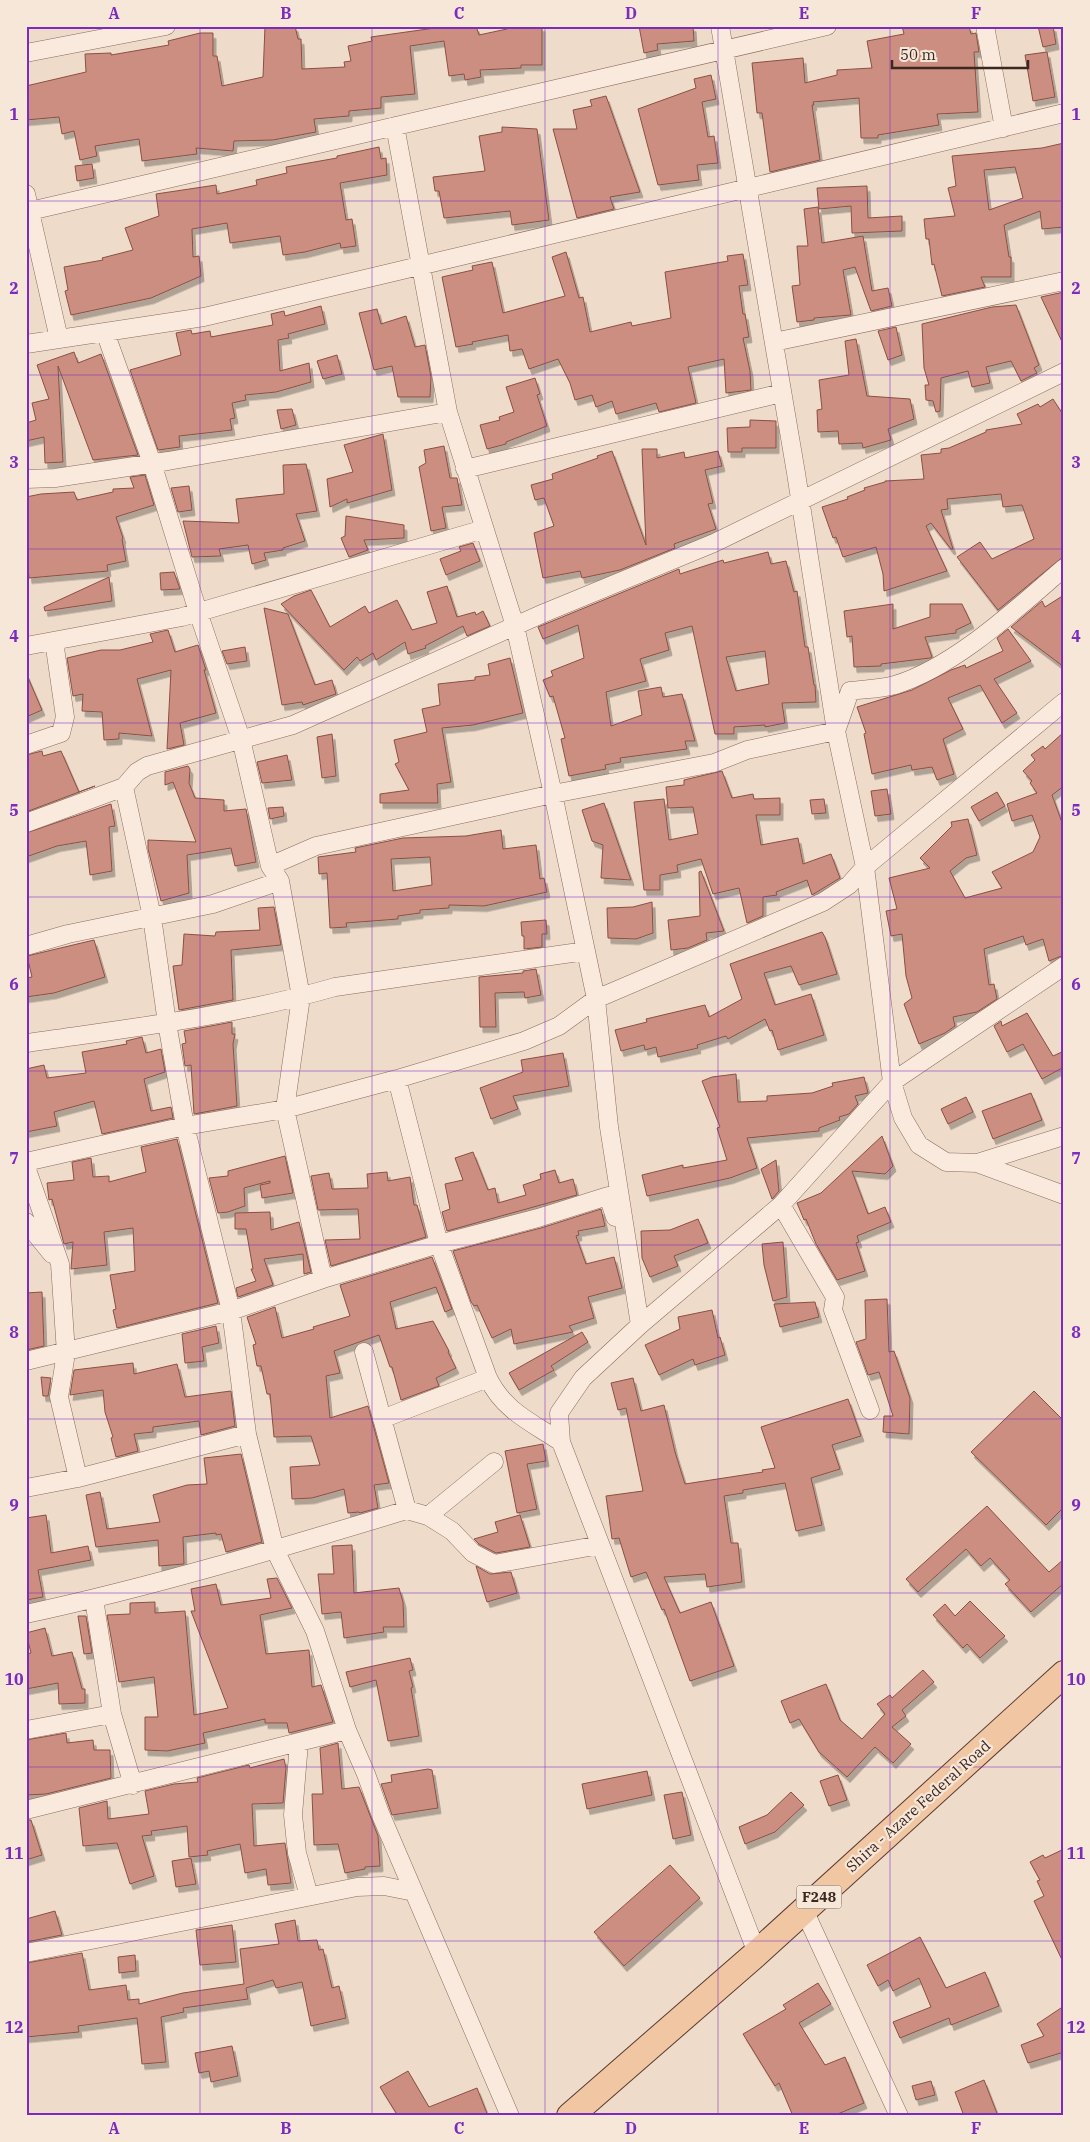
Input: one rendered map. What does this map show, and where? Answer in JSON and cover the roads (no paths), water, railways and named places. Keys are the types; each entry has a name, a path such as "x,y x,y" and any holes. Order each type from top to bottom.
{"main road":[{"name":"Shira - Azare Federal Road","path":"570,2116 756,1953 1064,1674"}],"street":[{"path":"26,53 166,26"},
{"path":"720,26 774,342 836,731 865,867 892,1082 903,1118 919,1145 946,1162 977,1163 1064,1196"},
{"path":"60,339 28,202 395,126 827,26"},
{"path":"985,26 1004,128"},
{"path":"26,344 204,317 1064,114"},
{"path":"395,126 448,412 514,626 553,794 586,950 596,999 609,1127 640,1325"},
{"path":"774,342 1064,281"},
{"path":"105,332 152,463 198,612 241,739 270,866 280,881 301,997 285,1109 323,1279"},
{"path":"26,823 124,787 137,772 147,766 292,725 514,626 714,543 1064,372"},
{"path":"465,469 782,394"},
{"path":"26,479 55,478 152,463 448,412"},
{"path":"26,646 198,612 484,528"},
{"path":"836,731 850,691 895,685 934,668 966,648 1064,568"},
{"path":"26,745 61,733 65,717 54,641"},
{"path":"26,1162 185,1126 285,1109 397,1080 524,1041 559,1026 596,999 823,902 849,886 865,867 1064,702"},
{"path":"270,866 316,846 553,794 714,763 747,750 836,731"},
{"path":"124,787 152,917 167,1023 185,1126 231,1311 247,1434 275,1550 315,1631 347,1730 510,2116"},
{"path":"26,946 68,934 213,904 280,881"},
{"path":"26,1043 167,1023 301,997 336,987 586,950"},
{"path":"531,1422 559,1413 583,1378 640,1325 781,1205 892,1082 1064,966"},
{"path":"397,1080 439,1244 488,1378 494,1391 506,1406 561,1442"},
{"path":"977,1163 1064,1136"},
{"path":"26,1167 60,1264 66,1353 59,1397 78,1478"},
{"path":"26,1361 66,1353 231,1311 323,1279 439,1244 538,1218 608,1196 629,1258"},
{"path":"781,1205 835,1297 833,1310 870,1410"},
{"path":"26,1222 60,1264"},
{"path":"364,1352 407,1510"},
{"path":"382,1419 488,1378"},
{"path":"559,1413 561,1442 756,1953"},
{"path":"26,1488 78,1478 247,1434"},
{"path":"428,1516 494,1462"},
{"path":"26,1614 94,1599 275,1550 407,1510 428,1516 452,1531 473,1553 494,1564 600,1545"},
{"path":"94,1599 112,1714 134,1785"},
{"path":"26,1730 112,1714"},
{"path":"26,1810 134,1785 347,1730"},
{"path":"299,1743 292,1814 297,1853 309,1896"},
{"path":"26,1953 357,1887 384,1886 414,1892"},
{"path":"804,1910 899,2116"}]}
